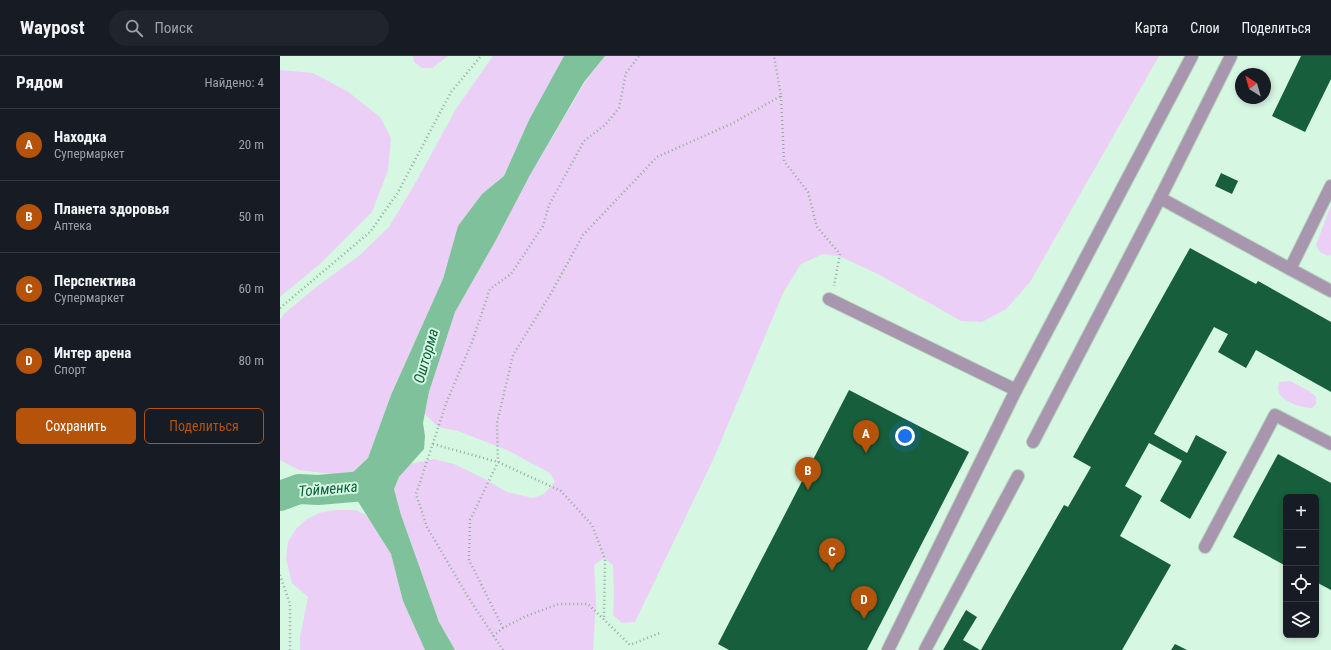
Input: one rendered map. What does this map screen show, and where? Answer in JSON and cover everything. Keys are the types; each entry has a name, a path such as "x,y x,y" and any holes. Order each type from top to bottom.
{"lane":[{"path":"888,650 1016,390 1192,56"},
{"path":"1033,442 1160,198 1231,56"},
{"path":"1290,269 1331,186"},
{"path":"1160,198 1331,291"},
{"path":"829,299 1016,390"},
{"path":"1205,546 1275,415 1331,444"},
{"path":"925,650 1018,476"}],"path":[{"path":"280,308 370,232 397,194 451,92 481,56"},
{"path":"503,650 468,597 427,527 416,494 447,401 472,342 490,289 511,274 543,226 549,205 584,141 606,125 619,108 626,73 639,56"},
{"path":"774,56 781,96 784,161 808,192 817,227 840,254 834,289 829,299"},
{"path":"504,628 469,560 470,520 498,462 497,423 513,354 550,295 583,235 657,157 733,123 781,96"},
{"path":"432,444 498,462 561,492 592,525 606,559 604,620"},
{"path":"280,575 290,604 290,650"},
{"path":"493,636 526,616 559,604 588,604 630,645 662,632"}],"shaded area":[{"path":"413,56 448,56 432,68 422,68 414,62"},
{"path":"493,56 564,56 529,120 504,176 482,194 458,226 443,279 391,395 368,458 349,476 299,470 280,460 280,320 284,314 315,288 360,255 389,227 416,182 456,109"},
{"path":"605,56 1159,56 1030,282 1006,309 982,322 961,321 878,274 839,256 823,254 801,264 784,291 713,460 635,622 622,623 613,615 613,565 604,558 594,565 596,601 593,650 455,650 439,622 401,515 394,489 399,477 410,464 434,459 454,464 507,492 533,498 544,494 555,482 550,473 507,450 458,431 438,427 425,414 429,392 455,312 496,240 530,175 585,82"},
{"path":"280,70 313,73 347,91 380,117 391,138 388,170 372,212 320,264 280,297"},
{"path":"1331,205 1331,254 1328,256 1320,252 1316,245"},
{"path":"1290,381 1309,391 1316,397 1316,404 1312,408 1297,405 1282,397 1278,389 1279,382"},
{"path":"334,510 356,510 367,516 391,554 403,601 425,650 300,650 300,637 308,597 292,583 286,559 288,542 296,529 307,519 319,513"}],"water":[{"name":"Ошторма","path":"564,56 605,56 584,82 530,175 496,240 455,312 429,392 423,423 425,436 424,449 399,477 394,489 401,515 439,622 455,650 425,650 403,601 391,554 352,492 349,476 368,458 391,395 443,279 458,226 482,194 504,176 529,120"}],"building":[{"path":"1301,56 1331,56 1331,79 1305,132 1272,116"},
{"path":"1221,173 1238,181 1232,194 1215,186"},
{"path":"1190,248 1256,284 1258,281 1331,322 1331,392 1256,350 1246,368 1218,352 1228,334 1214,327 1154,434 1187,453 1196,435 1227,452 1190,519 1160,501 1182,461 1149,443 1125,486 1142,496 1120,536 1171,565 1122,650 981,650 1064,505 1068,507 1091,467 1073,457"},
{"path":"849,390 969,452 867,650 729,650 718,644"},
{"path":"1278,454 1331,483 1331,590 1319,584 1319,494 1283,494 1283,564 1233,537"},
{"path":"966,610 977,617 963,640 980,650 943,650"},
{"path":"1175,644 1187,650 1171,650"}],"waterway":[{"name":"Тойменка","path":"280,496 299,489 318,490 376,485"}],"place":[{"name":"Находка","path":"866,453"},
{"name":"Планета здоровья","path":"808,490"},
{"name":"Перспектива","path":"832,571"},
{"name":"Интер арена","path":"864,619"}]}
